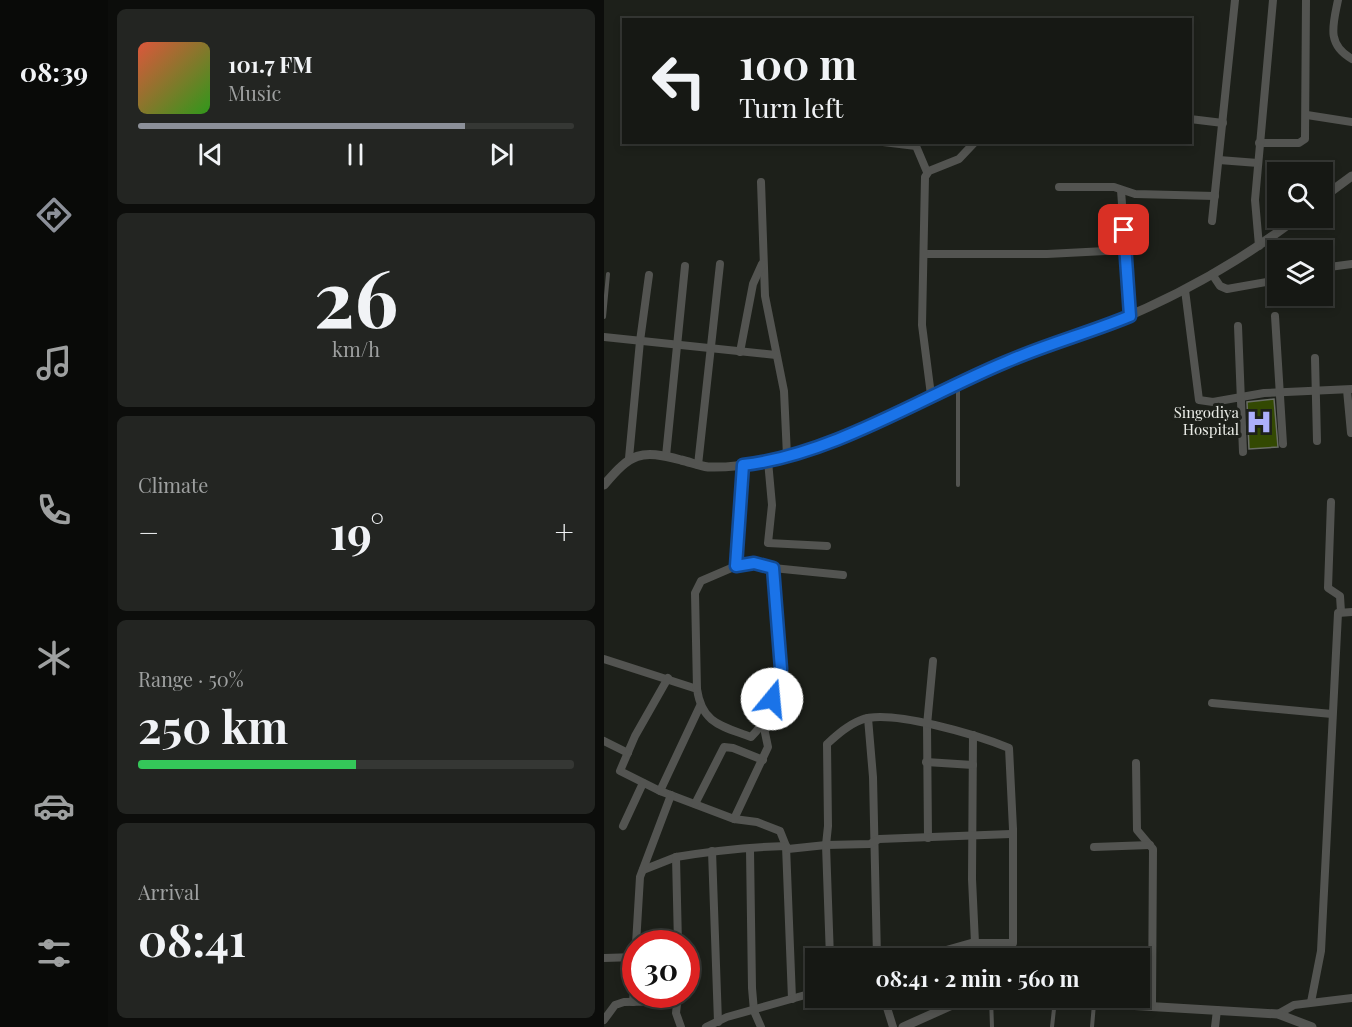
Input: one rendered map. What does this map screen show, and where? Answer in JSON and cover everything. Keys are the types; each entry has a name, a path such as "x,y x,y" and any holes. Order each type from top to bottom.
{"street":[{"path":"1212,221 1235,0"},
{"path":"1259,246 1254,214 1273,0"},
{"path":"1259,143 1303,141 1307,115 1304,29 1306,0"},
{"path":"1338,0 1334,20 1336,45 1351,59"},
{"path":"1307,115 1351,122"},
{"path":"1192,119 1223,123"},
{"path":"900,144 916,146 927,172 922,325 931,395"},
{"path":"927,172 955,162 973,144"},
{"path":"1219,160 1258,163"},
{"path":"1333,190 1351,176"},
{"path":"761,182 762,263 766,311 784,391 787,456"},
{"path":"1059,187 1106,186 1135,194 1215,195"},
{"path":"1121,190 1130,316"},
{"path":"604,485 629,458 642,454 666,456 698,465 743,465 787,456 829,441 1052,342 1083,334 1130,316 1185,290 1259,246 1283,228"},
{"path":"925,254 1125,250"},
{"path":"740,352 753,284 762,263"},
{"path":"698,465 720,264"},
{"path":"1333,266 1351,264"},
{"path":"666,456 679,345 685,266"},
{"path":"1212,274 1220,286 1227,289 1267,282"},
{"path":"629,458 649,275"},
{"path":"1185,290 1198,396 1207,402 1282,393 1349,390 1351,433"},
{"path":"1275,316 1284,444"},
{"path":"1238,326 1243,452"},
{"path":"604,338 776,355"},
{"path":"1315,358 1317,441"},
{"path":"768,461 772,505 768,543 827,546"},
{"path":"736,566 743,465"},
{"path":"1331,502 1328,588 1340,596 1342,612"},
{"path":"773,568 781,669 763,723 751,737 718,725 705,715 700,706 697,689 696,587 701,581 736,566 754,563 773,568 843,575"},
{"path":"1311,1002 1321,951 1338,613 1351,612"},
{"path":"604,659 697,689"},
{"path":"928,838 927,724 933,661"},
{"path":"667,678 620,771 660,791 734,819 774,827 780,831 786,846 792,999"},
{"path":"1212,703 1332,714"},
{"path":"660,791 700,706"},
{"path":"868,718 875,842 873,891 876,948"},
{"path":"830,948 826,845 827,744 848,727 868,718 899,718 973,735 1009,748 1013,829 1011,834 1013,943 975,943 956,948"},
{"path":"734,819 769,744 763,723"},
{"path":"973,735 975,943"},
{"path":"604,741 628,753"},
{"path":"695,804 724,747 733,748 763,760"},
{"path":"926,762 973,765"},
{"path":"1136,763 1137,830 1153,849 1152,1005 1278,1014 1312,1027"},
{"path":"623,826 643,783"},
{"path":"636,930 638,886 671,795"},
{"path":"643,870 676,857 712,851 870,844 879,839 1011,834"},
{"path":"1094,846 1150,845"},
{"path":"750,850 754,1011 761,1027"},
{"path":"712,851 718,1022"},
{"path":"676,857 678,930"},
{"path":"604,958 622,957"},
{"path":"706,1027 805,996"},
{"path":"1278,1014 1294,1005 1351,998"},
{"path":"604,1020 615,1005 622,1004"},
{"path":"676,1008 681,1027"},
{"path":"887,1008 893,1027"},
{"path":"903,1027 946,1008"},
{"path":"1214,1027 1217,1010"}],"lane":[{"path":"604,316 608,274"},
{"path":"958,383 958,485"},
{"path":"991,1008 992,1027"},
{"path":"1052,1027 1054,1008"},
{"path":"1092,1027 1093,1008"}],"building":[{"path":"1274,399 1278,447 1249,449 1247,402"}],"place":[{"name":"Singodiya Hospital","path":"1259,422"}],"route":[{"path":"772,699 779,682 781,669 773,568 754,563 736,566 743,465 800,453 905,409 931,395 1052,342 1083,334 1130,316 1124,230"}]}
